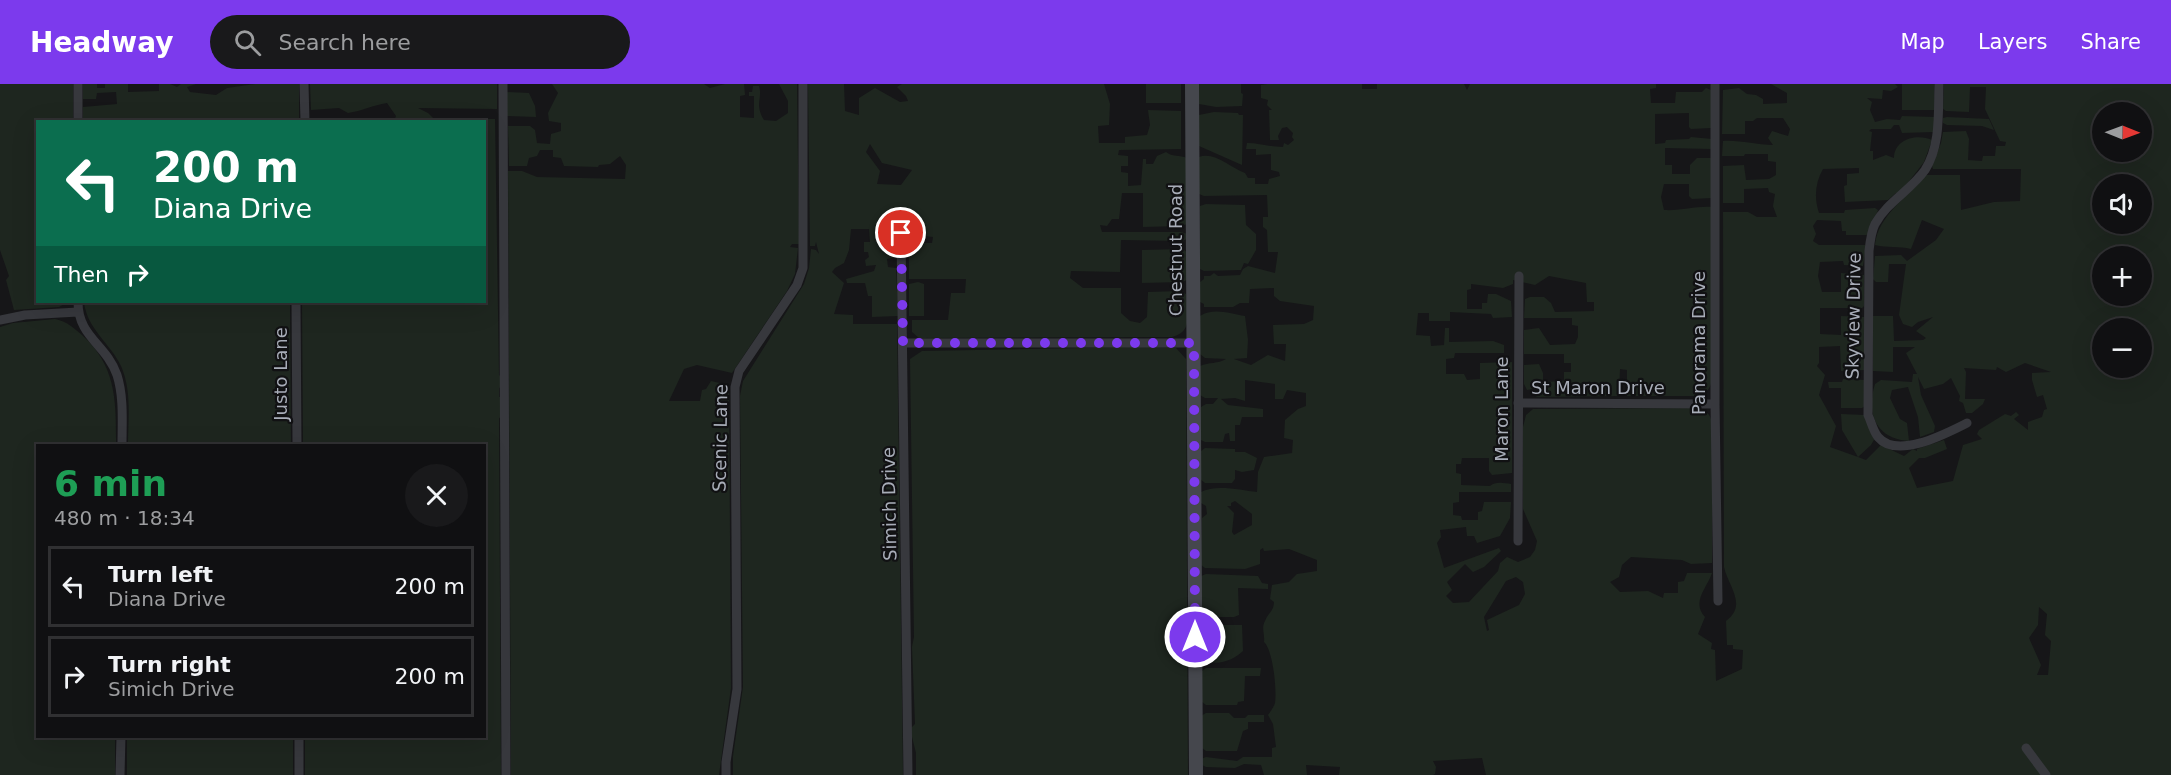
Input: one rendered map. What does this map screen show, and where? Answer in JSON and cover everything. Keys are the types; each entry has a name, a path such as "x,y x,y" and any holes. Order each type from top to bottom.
{"street":[{"path":"78,84 78,120"},
{"path":"304,84 305,120"},
{"path":"503,84 506,775"},
{"name":"Scenic Lane","path":"726,775 737,689 735,387 740,371 797,285 803,268 803,84"},
{"name":"Chestnut Road","path":"1192,84 1196,775"},
{"name":"Panorama Drive","path":"1715,84 1715,404 1718,601"},
{"name":"Skyview Drive","path":"1939,84 1938,134 1933,155 1920,175 1885,210 1874,225 1869,251 1868,415 1878,436 1886,442 1899,446 1924,441 1967,423"},
{"name":"Simich Drive","path":"901,233 908,775"},
{"name":"Maron Lane","path":"1518,541 1519,276"},
{"path":"78,303 80,322 106,354 116,373 122,403 122,444"},
{"name":"Justo Lane","path":"296,303 297,444"},
{"path":"0,320 11,316 78,312"},
{"path":"903,343 1194,343"},
{"name":"St Maron Drive","path":"1518,403 1715,404"},
{"path":"120,775 121,738"},
{"path":"299,738 299,775"},
{"path":"2026,748 2046,775"}],"shaded area":[{"path":"0,84 73,84 73,120 36,120 36,303 66,303 59,307 14,310 6,280 9,276 0,250"},
{"path":"83,84 97,84 97,88 105,88 105,84 128,84 128,92 159,91 159,84 170,84 177,87 181,84 196,84 187,87 190,92 216,95 227,88 255,84 299,84 299,120 83,120 83,107 117,104 116,92 97,93 96,99 83,99"},
{"path":"310,84 497,84 497,109 418,108 435,120 394,120 396,116 387,103 348,113 339,108 311,110"},
{"path":"552,84 704,84 710,88 725,84 744,84 745,95 740,96 740,117 754,118 754,96 749,96 749,92 752,92 753,86 759,86 761,114 764,120 776,121 788,113 788,101 779,84 797,84 799,244 792,244 790,247 798,248 795,274 787,291 732,373 697,365 684,369 669,401 700,401 702,390 706,389 711,381 729,385 731,688 719,775 511,775 508,171 522,171 537,177 625,179 626,165 620,156 610,164 598,167 564,166 561,158 553,157 553,150 540,150 537,156 529,158 527,166 509,166 508,126 530,126 535,130 537,143 550,144 551,134 561,131 561,123 549,121 548,113 558,93"},
{"path":"808,84 844,84 845,111 859,115 859,98 875,88 900,102 908,101 897,87 902,84 1104,84 1110,104 1109,125 1098,126 1099,143 1125,143 1125,137 1147,135 1150,125 1148,110 1181,111 1181,149 1119,150 1118,155 1128,156 1128,166 1121,166 1121,172 1128,173 1128,186 1141,185 1143,159 1146,159 1146,164 1153,164 1157,156 1166,152 1187,158 1187,224 1143,227 1143,193 1122,193 1119,219 1112,219 1107,226 1100,225 1102,232 1181,232 1187,234 1187,239 1182,241 1121,240 1120,272 1071,271 1070,278 1083,288 1121,288 1121,313 1130,321 1140,323 1147,317 1148,292 1180,291 1186,294 1188,320 1184,330 1179,334 1172,337 919,338 912,332 912,320 948,320 951,293 965,293 966,279 909,279 909,243 932,243 933,237 906,234 904,230 896,232 896,257 887,259 888,267 896,268 898,316 872,317 872,296 868,296 865,283 847,283 846,279 874,271 876,265 866,266 865,260 869,257 868,252 864,252 864,242 870,242 869,229 851,229 849,250 844,263 832,272 844,283 834,314 853,315 853,324 897,324 903,775 733,775 733,756 743,687 740,396 743,381 804,284 811,249 816,250 819,254 816,242 815,246 810,246","holes":["870,144 882,163 912,170 901,185 877,184 880,171 866,152"]},
{"path":"1146,84 1181,84 1181,103 1146,103"},
{"path":"1198,84 1241,84 1242,106 1216,107 1199,104"},
{"path":"1267,84 1362,84 1362,89 1377,89 1377,84 1464,84 1467,90 1470,84 1656,84 1656,88 1650,89 1651,103 1675,103 1676,92 1702,92 1706,88 1711,90 1711,128 1691,129 1689,113 1655,114 1655,144 1665,143 1666,140 1691,137 1712,139 1712,149 1665,148 1665,165 1672,165 1672,174 1690,174 1690,165 1697,158 1712,158 1712,198 1692,199 1689,196 1689,184 1664,184 1661,197 1664,210 1712,207 1712,380 1706,392 1699,396 1627,396 1627,370 1620,369 1619,396 1537,397 1530,393 1532,389 1527,390 1524,384 1524,365 1539,364 1543,373 1543,382 1564,381 1564,372 1571,372 1571,363 1564,363 1564,354 1524,354 1524,330 1539,328 1550,345 1575,344 1578,337 1578,326 1572,325 1572,318 1524,318 1525,299 1544,297 1551,303 1555,312 1594,311 1594,302 1587,302 1586,283 1549,276 1535,285 1513,280 1513,284 1503,288 1471,284 1471,289 1467,290 1467,309 1482,309 1482,303 1487,303 1488,294 1496,294 1511,301 1512,317 1493,318 1491,314 1450,312 1450,321 1429,321 1429,313 1418,313 1416,335 1430,336 1431,346 1444,345 1445,328 1449,328 1449,342 1493,341 1504,345 1504,353 1455,353 1454,358 1446,359 1446,374 1464,374 1467,380 1480,379 1480,363 1512,362 1512,473 1492,475 1489,471 1489,458 1462,458 1461,464 1456,464 1456,473 1461,474 1461,485 1490,486 1506,483 1511,484 1511,492 1459,492 1459,502 1453,503 1453,515 1461,516 1462,520 1478,520 1478,512 1482,511 1484,502 1511,502 1510,518 1500,536 1477,543 1474,536 1467,536 1466,527 1440,530 1441,537 1437,543 1444,568 1499,548 1501,551 1484,567 1473,572 1465,564 1447,582 1452,590 1446,596 1453,603 1469,602 1498,571 1500,563 1507,557 1518,562 1530,557 1535,550 1537,541 1523,509 1523,427 1526,415 1533,409 1699,408 1708,414 1712,424 1712,563 1691,564 1682,560 1631,557 1622,565 1619,577 1610,582 1620,592 1648,591 1663,598 1664,593 1678,593 1678,582 1684,581 1687,573 1712,573 1701,595 1699,606 1705,617 1698,634 1712,643 1711,649 1715,650 1716,681 1742,669 1743,650 1733,649 1733,645 1727,645 1726,621 1736,608 1736,602 1724,567 1723,212 1748,212 1757,217 1777,217 1773,206 1775,194 1769,192 1768,188 1744,189 1744,203 1723,203 1723,166 1744,165 1746,180 1769,179 1776,175 1776,162 1768,161 1768,154 1722,156 1723,141 1773,145 1768,138 1772,131 1788,136 1790,129 1783,118 1757,118 1753,121 1745,121 1745,134 1722,134 1723,90 1739,88 1747,94 1763,99 1763,104 1787,103 1787,93 1771,84 1895,84 1898,87 1891,91 1883,90 1882,99 1867,98 1872,102 1870,110 1875,122 1887,119 1900,120 1902,116 1935,117 1934,132 1902,133 1899,125 1894,125 1891,129 1871,129 1869,131 1872,132 1870,151 1873,151 1873,160 1886,155 1894,158 1898,146 1907,139 1920,137 1932,140 1924,162 1900,193 1896,193 1888,200 1845,202 1844,186 1847,185 1847,174 1859,173 1859,168 1823,169 1816,191 1819,213 1844,213 1845,210 1875,208 1878,210 1868,235 1846,235 1846,231 1842,231 1841,221 1817,220 1813,226 1816,234 1813,241 1819,245 1865,245 1866,247 1863,266 1844,265 1843,261 1820,262 1818,276 1822,292 1841,292 1841,273 1864,275 1864,306 1862,308 1820,308 1820,334 1841,335 1841,316 1864,317 1865,370 1841,371 1840,346 1819,347 1817,366 1825,375 1819,395 1836,426 1830,447 1866,460 1881,445 1904,456 1913,449 1917,451 1917,449 1944,440 1947,449 1925,458 1919,458 1909,468 1917,488 1953,481 1963,445 1982,439 1977,434 1979,430 2005,414 2011,416 2016,412 2019,415 2014,419 2028,430 2028,422 2042,417 2044,410 2047,409 2043,395 2037,397 2032,373 2051,372 2025,363 2006,372 1997,367 1996,370 1964,368 1966,372 1965,399 1985,399 1983,404 1972,413 1966,413 1951,378 1943,384 1924,389 1918,377 1921,395 1935,426 1934,432 1920,437 1918,417 1908,387 1892,390 1890,398 1900,419 1907,423 1909,441 1888,435 1876,422 1873,414 1872,394 1875,384 1881,380 1912,382 1913,374 1917,374 1906,353 1915,347 1893,347 1893,372 1873,371 1873,316 1893,316 1894,341 1923,340 1926,338 1916,331 1933,317 1918,322 1912,327 1903,324 1899,315 1906,264 1889,264 1888,282 1876,282 1873,279 1875,256 1901,255 1907,261 1936,240 1944,229 1922,220 1911,249 1875,245 1877,234 1888,215 1926,175 1960,175 1961,210 1994,202 2020,201 2021,169 1933,169 1943,132 1966,131 1969,139 1968,160 1982,161 1983,156 1995,156 1996,146 2005,146 2006,142 2000,141 1985,109 1986,87 1970,87 1969,112 1946,111 1943,109 1944,84 2171,84 2171,775 1486,775 1482,758 1433,761 1436,767 1433,775 1339,775 1340,767 1306,765 1307,775 1264,775 1261,765 1244,764 1235,768 1202,765 1201,759 1206,757 1237,761 1243,757 1272,757 1272,748 1276,747 1273,724 1268,715 1275,703 1274,671 1270,653 1264,642 1263,629 1274,605 1270,599 1272,585 1289,582 1297,574 1317,571 1317,560 1289,549 1264,551 1263,548 1260,550 1260,564 1245,569 1205,568 1201,565 1202,518 1207,514 1206,506 1201,503 1201,492 1221,488 1257,492 1258,472 1264,457 1292,453 1293,440 1284,438 1285,420 1298,409 1306,406 1306,393 1287,390 1283,399 1275,399 1275,384 1245,380 1245,401 1235,398 1221,399 1228,405 1263,409 1263,417 1242,417 1240,425 1235,425 1235,441 1230,441 1229,433 1225,434 1223,442 1201,440 1201,407 1213,404 1218,398 1205,398 1200,395 1200,366 1226,359 1205,358 1200,354 1200,316 1217,312 1245,316 1248,340 1247,358 1234,359 1251,365 1268,355 1285,361 1286,344 1274,344 1273,325 1304,324 1313,320 1314,306 1280,301 1274,296 1274,288 1250,289 1249,303 1240,303 1233,307 1204,307 1204,304 1200,302 1200,282 1204,276 1214,273 1218,276 1240,275 1248,266 1275,273 1278,252 1268,252 1267,230 1263,227 1263,217 1268,217 1267,195 1204,196 1199,194 1199,157 1211,156 1222,161 1245,173 1248,178 1255,178 1255,184 1268,184 1269,179 1280,176 1279,172 1271,170 1271,154 1256,155 1256,149 1246,149 1247,143 1283,147 1284,143 1288,145 1294,140 1293,133 1287,127 1282,128 1278,136 1279,140 1270,140 1269,110 1272,110 1267,105 1268,100 1261,98 1261,85","holes":["1235,501 1252,514 1252,525 1234,535 1232,532 1234,513 1227,506 1231,506 1231,503","1516,577 1523,582 1525,594 1519,605 1487,620 1489,630 1487,631 1484,617 1506,581","2039,607 2047,614 2045,635 2051,641 2048,675 2037,675 2041,665 2029,638 2038,625"]},
{"path":"1902,84 1934,84 1935,110 1902,110"},
{"path":"507,92 529,93 535,106 536,117 507,116"},
{"path":"1214,112 1243,115 1242,165 1199,146 1199,115"},
{"path":"1943,118 1989,119 1994,130 1982,126 1947,125 1943,123"},
{"path":"495,119 499,375 508,385 499,388 499,397 507,397 508,415 499,418 501,775 305,775 305,738 486,738 486,444 303,444 302,303 486,303 486,120 444,120"},
{"path":"1206,204 1245,205 1246,225 1256,234 1256,250 1248,264 1244,263 1241,270 1204,271 1200,269 1200,206"},
{"path":"1182,249 1187,252 1187,280 1142,283 1142,250"},
{"path":"918,282 924,284 924,316 909,316 909,284"},
{"path":"84,303 290,303 291,444 128,444 129,405 127,385 121,366 94,328"},
{"path":"55,319 77,330 102,360 112,386 115,400 116,444 36,444 36,738 115,738 115,775 0,775 0,327 13,323"},
{"path":"1176,348 1186,359 1188,775 916,775 916,753 910,729 915,724 912,647 914,637 910,359 922,351"},
{"path":"1843,379 1865,380 1865,406 1841,408 1841,388 1829,388 1828,382 1842,382"},
{"path":"1841,414 1865,415 1875,438 1858,457 1842,430"},
{"path":"1205,448 1235,449 1235,452 1245,452 1257,458 1254,470 1242,472 1235,470 1235,479 1232,483 1205,483 1200,479 1201,451"},
{"path":"1206,574 1258,576 1262,583 1268,584 1268,589 1238,588 1239,615 1206,617 1202,614 1201,576"},
{"path":"1206,625 1242,625 1243,651 1224,662 1213,663 1202,659 1201,629"},
{"path":"1206,668 1261,668 1260,676 1245,676 1244,701 1238,702 1237,705 1206,705 1202,702 1202,671"},
{"path":"1206,713 1229,713 1234,718 1264,715 1264,722 1248,722 1248,729 1243,731 1237,751 1206,751 1202,748 1201,716"},
{"path":"127,738 293,738 293,775 127,775"}],"route":[{"path":"901,233 903,343 1194,343 1195,637"}]}
